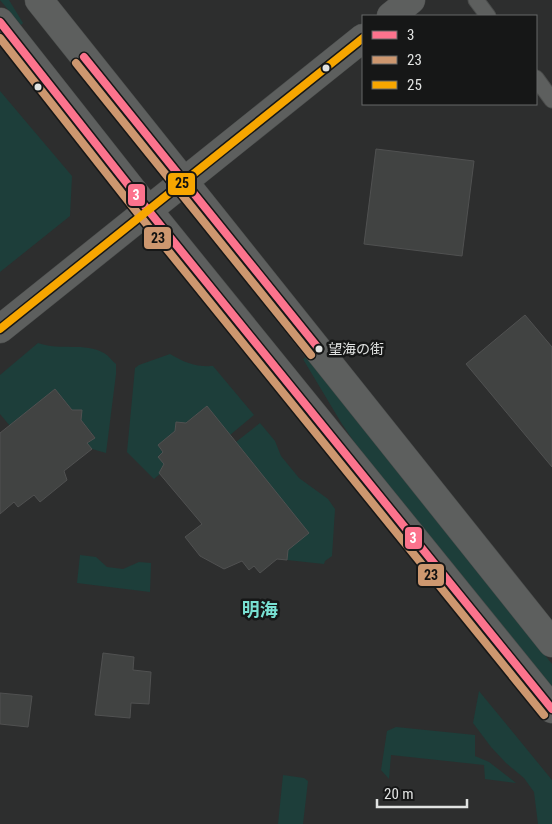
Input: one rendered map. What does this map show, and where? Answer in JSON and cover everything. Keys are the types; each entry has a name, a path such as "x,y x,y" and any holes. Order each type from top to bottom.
{"street":[{"path":"39,0 552,643"},
{"path":"392,15 411,0"},
{"path":"0,22 148,210 552,709"},
{"path":"0,329 362,39"}],"lane":[{"path":"476,0 487,15"},
{"path":"537,79 552,100"}],"shaded area":[{"path":"0,0 9,0 23,23 21,25"},
{"path":"0,91 72,176 70,216 0,272"},
{"path":"38,343 97,350 106,354 116,364 106,453 92,449 87,443 95,437 81,420 82,411 72,410 55,389 10,426 0,414 0,375"},
{"path":"170,354 191,364 213,366 254,415 230,435 207,406 158,445 163,453 167,468 154,479 127,452 135,368"},
{"path":"306,357 552,664 552,691 361,452 303,359"},
{"path":"260,423 275,441 281,456 299,478 328,499 335,509 332,556 324,564 287,560 288,550 308,533 236,442"},
{"path":"80,555 96,557 107,567 123,569 139,562 151,563 150,592 77,583"},
{"path":"479,691 552,780 552,824 538,824 534,792 524,778 491,747 473,723"},
{"path":"396,727 475,735 475,756 489,762 516,783 485,779 484,765 391,755 389,779 381,770 387,731"},
{"path":"283,775 304,778 308,781 303,824 278,824"}],"building":[{"path":"376,149 474,161 462,256 364,244"},
{"path":"525,315 552,347 552,467 466,364"},
{"path":"55,389 72,410 82,410 81,420 95,438 87,443 92,449 64,471 67,480 40,502 34,495 18,507 14,502 0,514 0,433"},
{"path":"207,406 309,533 288,550 287,560 277,559 260,573 254,566 249,570 242,561 224,569 200,556 185,537 202,524 159,473 164,464 158,457 163,452 158,445 175,431 176,422 186,423"},
{"path":"103,653 134,657 133,670 151,672 149,704 131,703 130,718 95,715"},
{"path":"0,693 32,696 28,727 0,724"}],"transit line":[{"name":"3","path":"0,22 148,210 552,709"},
{"name":"23","path":"0,38 140,216 544,715"},
{"name":"25","path":"0,329 362,39"},
{"name":"3","path":"84,57 319,349"},
{"name":"23","path":"76,63 311,355"}],"place":[{"name":"望海の街","path":"319,349"}],"district":[{"name":"明海","path":"260,610"}]}
